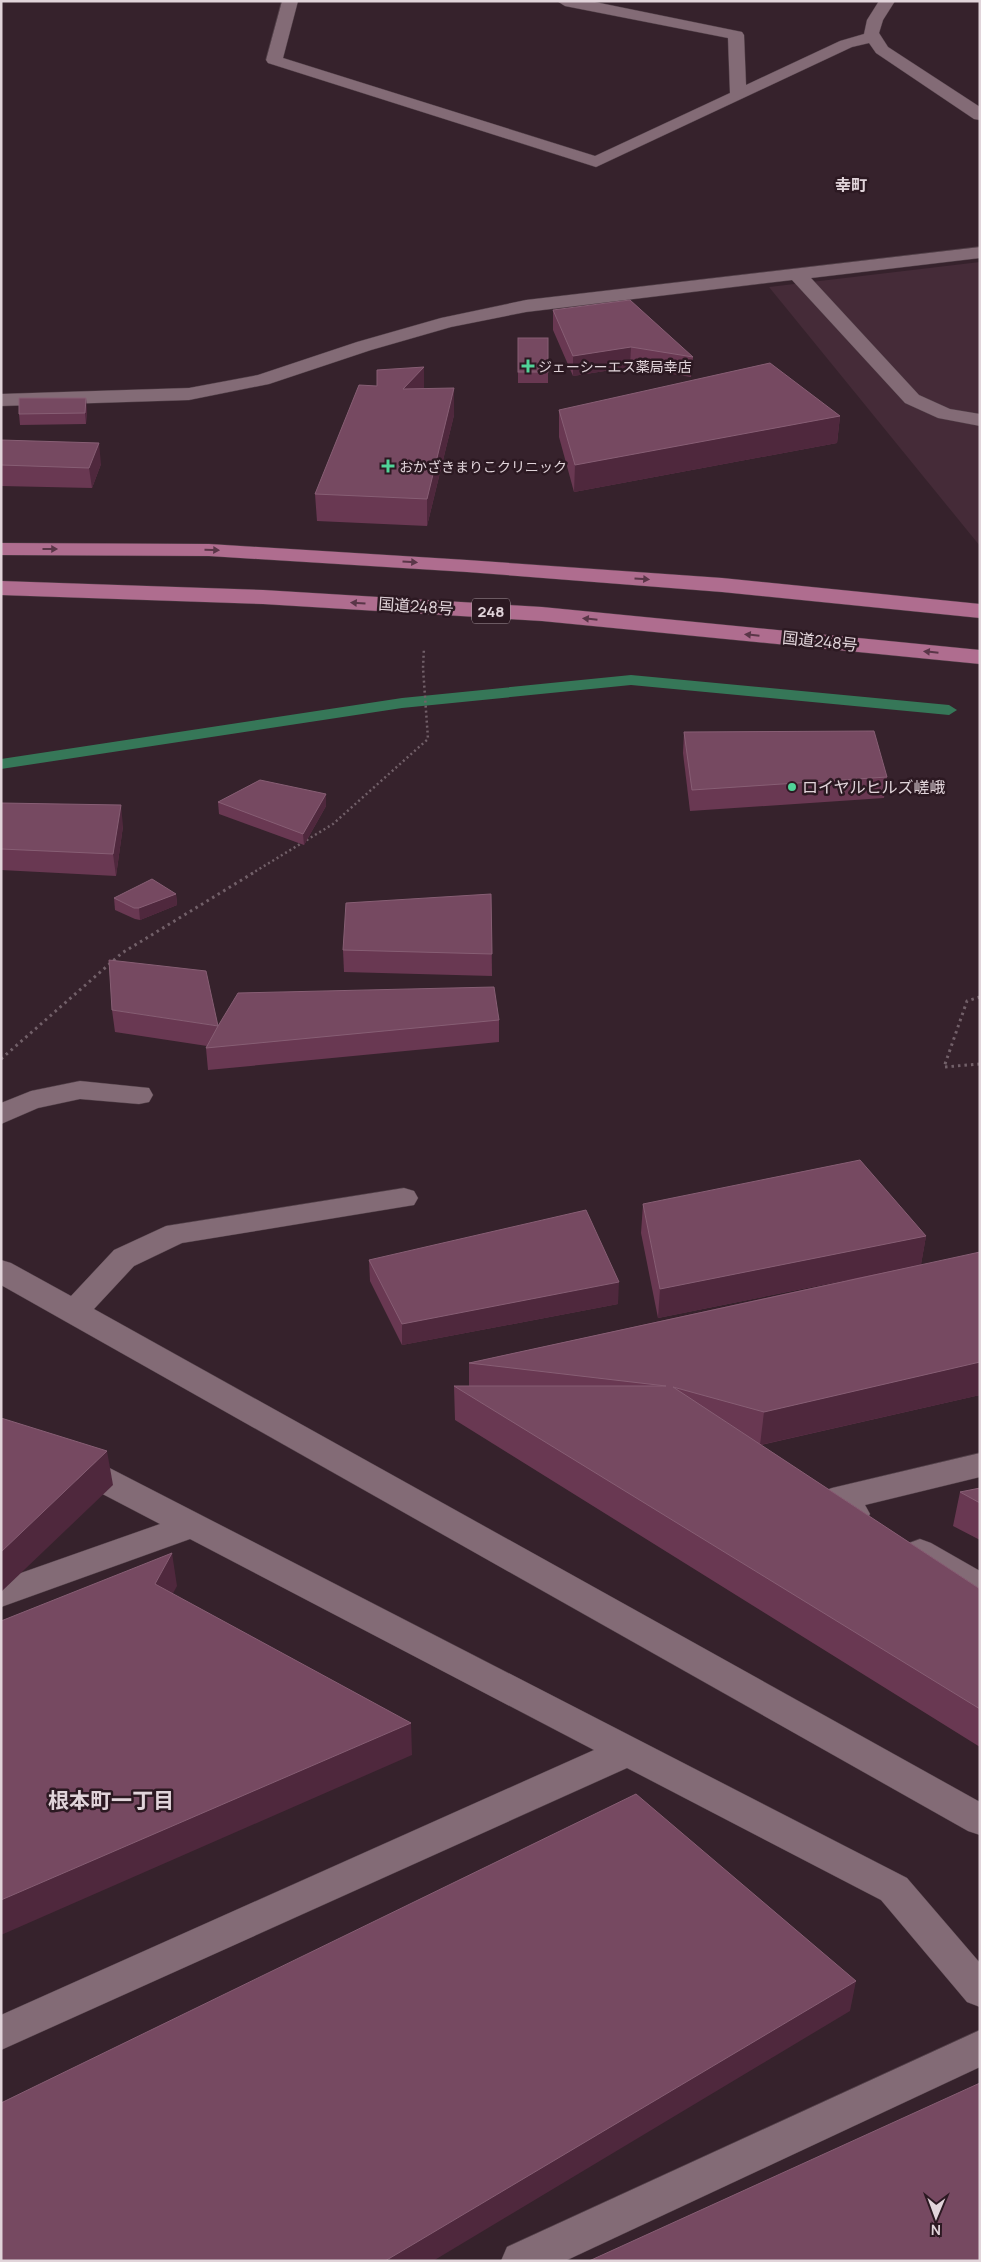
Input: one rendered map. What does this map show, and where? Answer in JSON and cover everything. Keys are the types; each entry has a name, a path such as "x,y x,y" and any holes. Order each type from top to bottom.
{"highway":[{"path":"1,549 209,550 467,566 722,584 980,611"},
{"name":"国道248号","path":"1,588 263,597 542,614 980,657"}],"street":[{"path":"290,1 274,60 596,162 846,44 873,37"},
{"path":"566,1 736,35 738,95"},
{"path":"887,1 875,20 871,33 882,50 980,115"},
{"path":"1,400 189,394 262,380 364,346 438,325 526,306 980,252"},
{"path":"798,274 912,399 945,414 980,420"},
{"path":"1,1114 31,1100 80,1090 139,1094"},
{"path":"73,1313 124,1258 176,1233 404,1198"},
{"path":"1,1271 980,1820"},
{"path":"53,1453 626,1752 894,1889 980,1990"},
{"path":"980,1465 832,1501 980,1587"},
{"path":"1,1594 191,1526"},
{"path":"1,2033 626,1752"},
{"path":"521,2261 980,2048"}],"path":[{"path":"1,1059 122,953 333,824 428,739 423,668 427,607"},
{"path":"980,996 967,1001 944,1067 980,1064"}],"shaded area":[{"path":"980,262 980,546 769,287"}],"building":[{"path":"630,300 693,357 631,347 573,356 553,310"},
{"path":"518,338 548,338 548,372 518,372"},
{"path":"770,363 840,416 575,465 559,410"},
{"path":"424,367 403,389 454,388 427,499 315,494 359,385 377,386 377,370"},
{"path":"19,398 86,398 85,413 19,414"},
{"path":"1,440 99,443 89,468 1,465"},
{"path":"874,731 887,777 692,790 684,732"},
{"path":"260,780 326,794 303,834 218,802"},
{"path":"1,803 121,805 113,854 1,849"},
{"path":"152,879 176,894 139,908 134,908 114,898"},
{"path":"491,894 492,954 343,950 346,903"},
{"path":"109,960 206,971 218,1026 112,1010"},
{"path":"494,987 499,1020 206,1048 238,993"},
{"path":"860,1160 926,1236 660,1289 643,1204"},
{"path":"586,1210 619,1282 402,1324 369,1260"},
{"path":"980,1252 980,1362 764,1412 673,1387 980,1589 980,1709 454,1386 666,1386 469,1363"},
{"path":"1,1418 107,1451 1,1552"},
{"path":"980,1488 980,1503 960,1492"},
{"path":"172,1553 155,1584 411,1723 1,1900 1,1621"},
{"path":"636,1794 856,1981 385,2261 1,2261 1,2103"},
{"path":"980,2083 980,2261 589,2261"}],"waterway":[{"path":"1,764 402,703 631,680 949,710"}],"place":[{"name":"ジェーシーエス薬局幸店","path":"528,366"},
{"name":"おかざきまりこクリニック","path":"388,466"},
{"name":"ロイヤルヒルズ嵯峨","path":"792,787"}],"district":[{"name":"幸町","path":"851,185"},
{"name":"根本町一丁目","path":"111,1800"}]}
